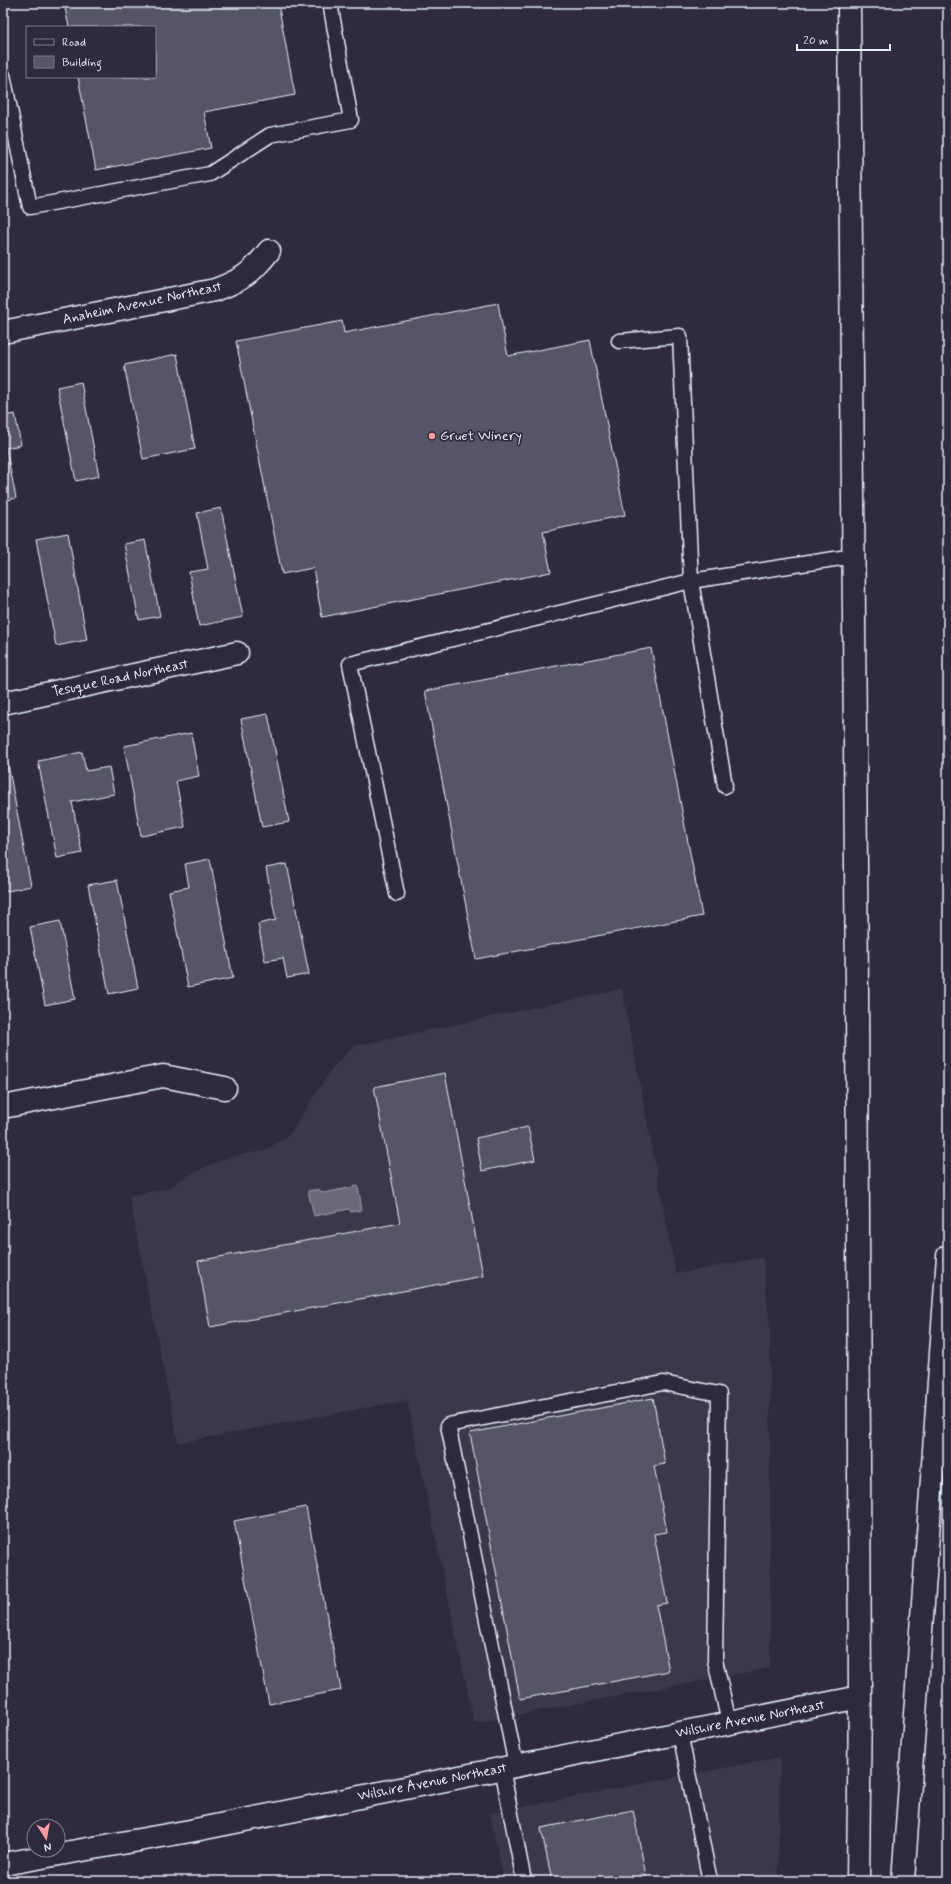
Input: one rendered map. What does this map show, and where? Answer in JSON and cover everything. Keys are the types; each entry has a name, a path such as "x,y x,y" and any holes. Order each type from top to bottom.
{"main road":[{"path":"849,3 854,556 860,1697 858,1881"},
{"name":"Anaheim Avenue Northeast","path":"3,332 215,290 237,282 255,269 269,251"},
{"name":"Tesuque Road Northeast","path":"3,703 237,653"},
{"path":"3,1107 163,1076 225,1088"},
{"path":"903,1881 948,1256"},
{"name":"Wilshire Avenue Northeast","path":"3,1864 190,1831 860,1697"}],"lane":[{"path":"3,75 30,207 210,174 270,135 351,120 330,3"},
{"path":"619,341 680,336 691,581 725,786"},
{"path":"397,894 350,664 691,581 854,556"},
{"path":"524,1881 509,1767 448,1425 663,1383 719,1394 715,1660 729,1723"},
{"path":"680,1733 710,1881"}],"shaded area":[{"path":"622,989 676,1274 763,1257 770,1330 770,1668 474,1723 407,1400 178,1443 129,1196 169,1188 182,1179 207,1166 228,1158 266,1150 290,1134 332,1068 354,1046"},
{"path":"780,1757 778,1881 504,1881 490,1813"}],"water":[{"path":"358,1186 362,1210 351,1212 349,1209 314,1216 308,1191 319,1189 323,1193"}],"building":[{"path":"64,3 278,3 295,95 204,112 211,148 96,170 78,78 156,78 156,26 69,26"},
{"name":"Gruet Winery","path":"498,303 508,356 590,340 625,515 543,532 551,572 322,617 313,568 282,574 236,341 342,321 344,333"},
{"path":"177,354 195,449 143,459 124,365"},
{"path":"81,382 99,476 76,481 57,387"},
{"path":"15,414 21,445 6,448 16,498 3,501 3,416"},
{"path":"221,508 243,617 199,626 189,572 208,569 197,513"},
{"path":"68,533 87,640 56,646 36,539"},
{"path":"145,540 160,616 139,620 124,544"},
{"path":"651,648 702,916 476,959 425,691"},
{"path":"268,714 289,822 262,827 241,719"},
{"path":"191,733 199,776 176,781 185,827 141,836 124,746"},
{"path":"82,752 86,771 109,767 114,794 72,802 82,853 57,858 38,761"},
{"path":"7,759 31,886 3,892 3,760"},
{"path":"210,859 233,978 188,987 169,891 189,887 185,864"},
{"path":"287,864 309,974 287,978 283,958 265,961 258,924 276,920 266,868"},
{"path":"117,880 138,988 109,994 88,885"},
{"path":"60,921 75,999 45,1005 30,927"},
{"path":"445,1073 483,1276 210,1327 198,1261 400,1223 374,1087"},
{"path":"528,1127 535,1160 482,1171 476,1138"},
{"path":"653,1398 665,1464 654,1466 667,1532 654,1534 667,1603 656,1605 669,1671 520,1699 470,1433"},
{"path":"306,1507 341,1690 269,1704 234,1521"},
{"path":"633,1810 647,1881 552,1881 541,1828"}],"place":[{"name":"Gruet Winery","path":"432,436"}]}
